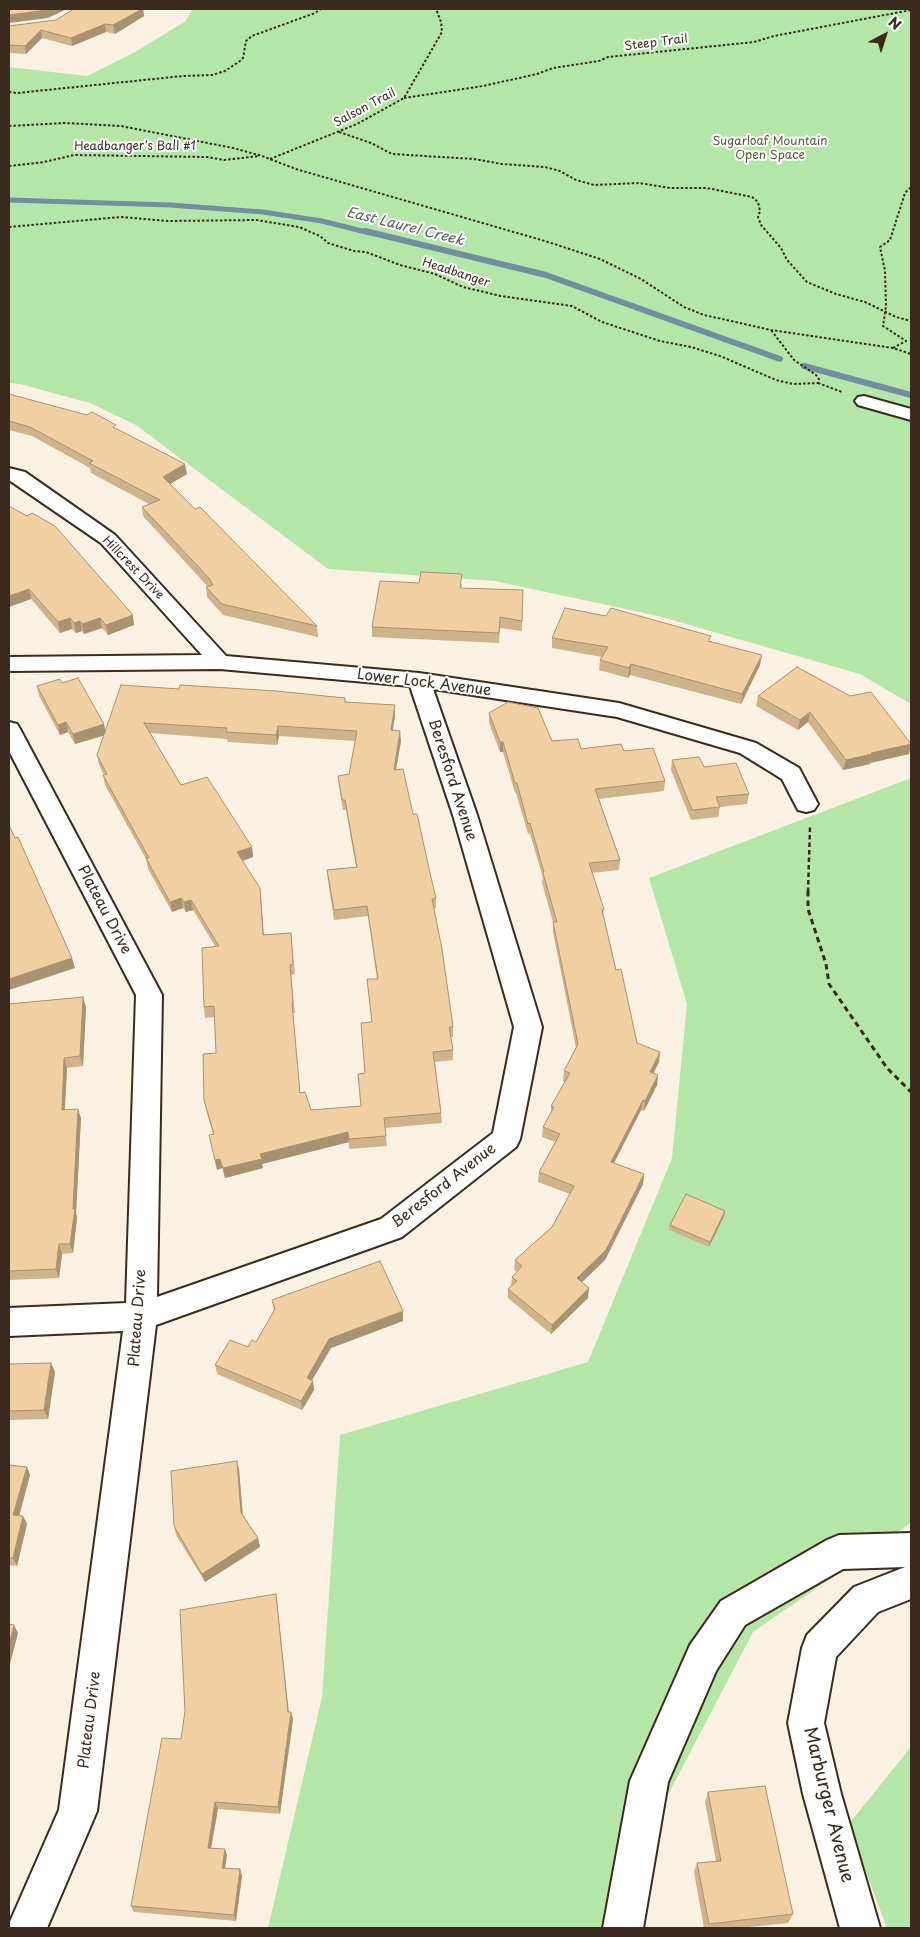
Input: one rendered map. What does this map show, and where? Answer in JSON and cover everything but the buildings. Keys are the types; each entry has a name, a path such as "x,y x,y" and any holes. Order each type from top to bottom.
{"street":[{"path":"864,401 911,415"},
{"name":"Hillcrest Drive","path":"9,474 18,476 108,539 220,662"},
{"name":"Lower Lock Avenue","path":"9,664 220,662 419,680 619,710 748,748 791,774 806,804"},
{"name":"Beresford Avenue","path":"9,1322 141,1316 391,1228 506,1138 528,1027 464,815 419,680"},
{"name":"Plateau Drive","path":"9,729 149,995 141,1316 78,1811 27,1928"},
{"path":"623,1928 649,1781 703,1658 734,1613 839,1552 911,1550"},
{"name":"Marburger Avenue","path":"860,1928 822,1794 806,1723 820,1648 866,1598 911,1582"}],"path":[{"path":"9,92 17,93 183,76 212,75 225,71 240,62 243,58 246,41 252,36 315,13 321,9"},
{"name":"Salson Trail","path":"270,159 339,132 404,98 442,32 441,22 436,9"},
{"name":"Steep Trail","path":"404,98 483,86 512,78 537,74 553,68 601,60 608,57 754,42 782,34 911,10"},
{"path":"9,126 65,124 120,126 233,148 262,156 296,169 545,241 600,259 641,279 684,307 726,321 771,330 893,348 911,354"},
{"path":"339,132 371,143 392,154 474,159 502,164 546,167 560,171 576,180 594,184 639,183 670,188 707,188 752,196 758,202 760,211 758,217 761,225 781,248 787,260 807,282 836,294 865,302 896,317 911,321"},
{"name":"Headbanger's Ball #1","path":"9,166 44,162 74,155 197,156 224,160 262,156"},
{"path":"906,341 884,326 885,271 880,247 890,240 904,193 911,187"},
{"name":"Headbanger","path":"9,227 121,217 168,221 256,220 299,227 320,236 328,244 366,252 400,265 436,274 463,287 501,296 572,306 602,322 660,341 691,347 720,356 776,380 793,384 818,383 819,379 816,375 794,360 771,330"},
{"path":"893,348 911,340"},
{"path":"806,804 810,823 808,909 826,964 829,984 887,1068 911,1092"}],"green space":[{"name":"Sugarloaf Mountain Open Space","path":"192,9 911,9 911,704 860,674 658,616 495,581 328,569 136,425 90,403 20,384 9,383 9,67 87,76 135,52 186,21"},
{"path":"911,778 911,1523 753,1632 659,1812 641,1928 268,1928 322,1697 340,1435 588,1362 672,1158 687,1004 649,878"},
{"path":"911,1747 911,1928 887,1928 848,1825"}],"waterway":[{"name":"East Laurel Creek","path":"9,200 170,205 263,212 322,221 370,233"},
{"name":"East Laurel Creek","path":"365,231 546,275 780,359"},
{"name":"East Laurel Creek","path":"804,366 911,395"}]}
